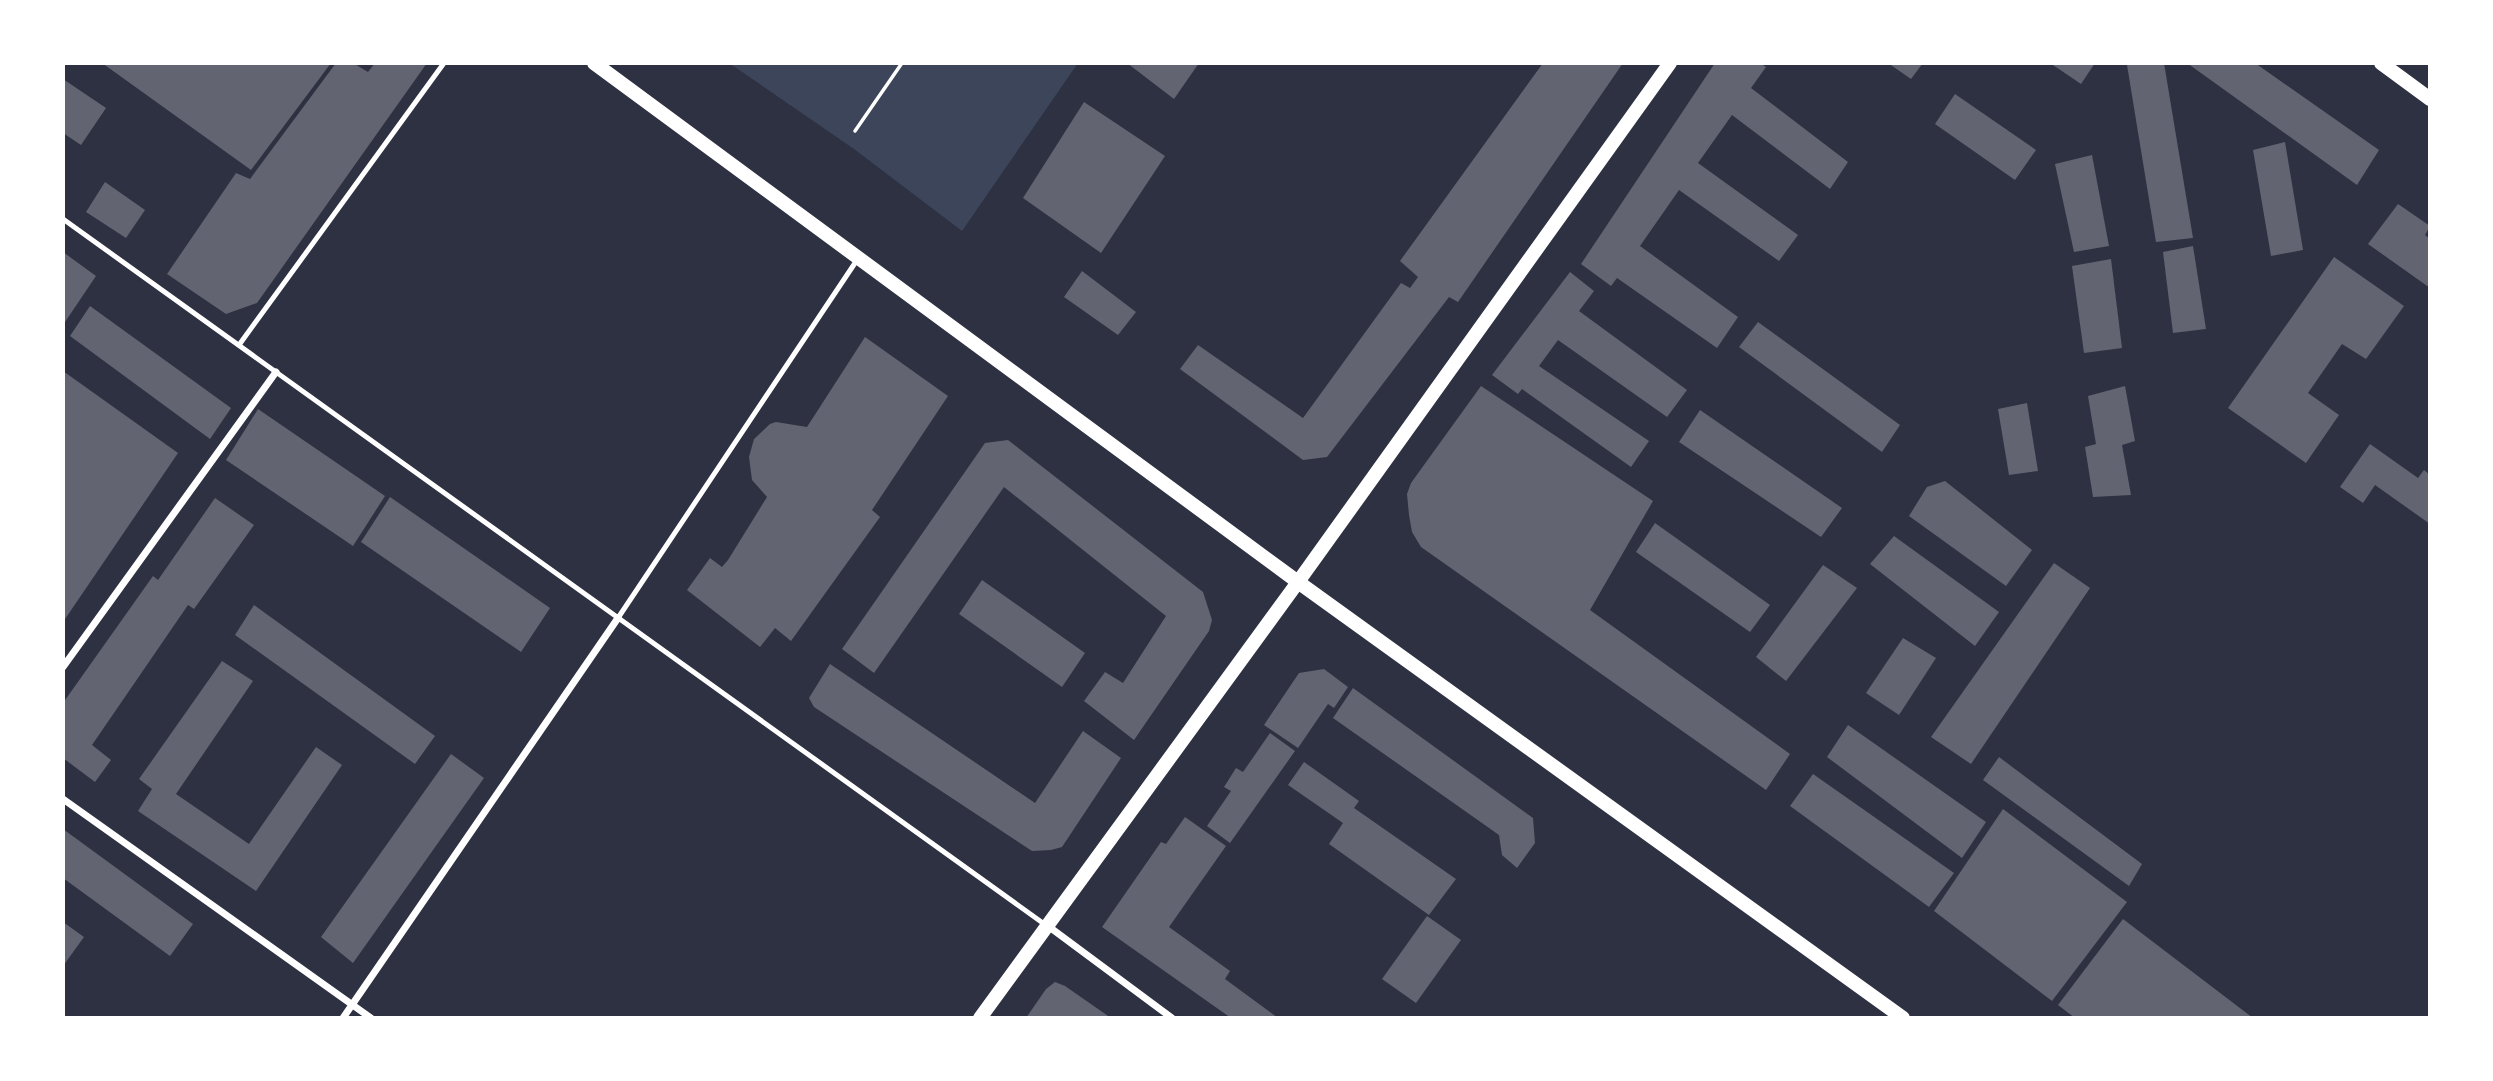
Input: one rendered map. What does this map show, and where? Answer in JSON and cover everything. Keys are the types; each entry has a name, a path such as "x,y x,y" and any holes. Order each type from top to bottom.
{"main road":[{"path":"594,63 1298,582 1903,1018"},
{"path":"980,1018 1298,582 1670,63"},
{"path":"2381,63 2430,99"}],"street":[{"path":"63,667 276,372"},
{"path":"343,1018 618,618"},
{"path":"63,799 371,1018"},
{"path":"1047,926 1171,1018"}],"lane":[{"path":"239,345 444,63"},
{"path":"63,219 1047,926"},
{"path":"618,618 858,258"}],"path":[{"path":"855,131 902,63"}],"shaded area":[{"path":"729,63 1078,63 962,231 854,149"}],"building":[{"path":"102,63 331,63 251,170"},
{"path":"336,63 353,63 368,72 375,63 427,63 257,303 226,314 167,274 236,173 250,179"},
{"path":"1127,63 1199,63 1174,99"},
{"path":"1543,63 1623,63 1458,302 1449,297 1327,457 1303,460 1180,369 1198,345 1303,418 1401,283 1410,288 1418,277 1400,261"},
{"path":"1715,63 1760,63 1766,67 1751,88 1848,162 1830,189 1732,115 1698,163 1798,235 1779,261 1679,190 1640,246 1738,317 1717,348 1617,278 1611,286 1581,264"},
{"path":"1888,63 1923,63 1911,79"},
{"path":"2050,63 2095,63 2081,84"},
{"path":"2164,63 2193,238 2156,242 2127,65"},
{"path":"2187,63 2255,63 2379,150 2357,185"},
{"path":"63,79 106,108 81,145 63,133"},
{"path":"1955,94 2036,150 2015,180 1935,124"},
{"path":"1084,102 1165,156 1101,253 1023,198"},
{"path":"2285,142 2303,250 2271,256 2253,150"},
{"path":"2092,155 2109,246 2074,252 2055,164"},
{"path":"105,182 145,210 126,238 86,212"},
{"path":"2398,204 2430,226 2425,235 2430,239 2430,288 2368,244"},
{"path":"2193,246 2206,329 2173,333 2163,252"},
{"path":"63,252 96,276 63,325"},
{"path":"2334,257 2404,306 2366,359 2342,344 2308,393 2339,415 2306,463 2228,408"},
{"path":"2111,259 2122,348 2084,353 2072,266"},
{"path":"1082,271 1136,312 1118,335 1064,297"},
{"path":"1570,272 1594,291 1579,311 1687,390 1667,417 1558,340 1539,366 1649,441 1631,467 1522,389 1518,394 1492,375"},
{"path":"90,306 231,408 210,439 70,336"},
{"path":"1758,322 1900,425 1882,452 1739,347"},
{"path":"865,337 948,396 872,510 880,517 791,641 775,628 760,647 687,590 710,558 722,567 767,497 752,480 749,457 754,439 776,422 807,427"},
{"path":"63,371 178,453 63,622"},
{"path":"1481,386 1653,501 1590,610 1790,754 1766,790 1421,547 1412,532 1409,515 1407,494 1411,483"},
{"path":"2125,386 2135,441 2122,445 2131,495 2093,497 2085,447 2096,444 2088,396"},
{"path":"2027,403 2038,471 2009,475 1998,409"},
{"path":"258,409 385,496 353,546 226,460"},
{"path":"1700,410 1842,508 1821,537 1679,442"},
{"path":"1008,440 1203,592 1212,620 1209,631 1134,740 1084,701 1105,672 1123,683 1166,616 1004,487 874,673 842,649 985,443"},
{"path":"2370,444 2418,478 2424,470 2430,475 2430,524 2375,485 2363,503 2340,487"},
{"path":"1945,481 2032,550 2006,586 1909,516 1927,487"},
{"path":"390,497 550,608 521,652 361,542"},
{"path":"215,498 254,525 194,609 188,605 92,745 111,760 95,782 63,758 63,703 153,576 158,580"},
{"path":"1655,523 1770,605 1750,632 1636,552"},
{"path":"1894,536 1999,612 1975,646 1870,564"},
{"path":"2054,563 2090,588 1971,764 1931,737"},
{"path":"1823,565 1857,588 1786,681 1756,657"},
{"path":"982,580 1085,653 1062,687 959,614"},
{"path":"254,605 435,736 415,764 235,635"},
{"path":"1903,638 1936,658 1899,715 1866,693"},
{"path":"222,661 253,681 176,794 249,844 316,747 342,765 256,891 138,811 152,789 139,779"},
{"path":"830,664 1035,803 1083,731 1121,758 1062,847 1032,851 814,707 809,698"},
{"path":"1324,669 1348,687 1334,708 1328,704 1298,748 1264,725 1299,673"},
{"path":"1353,688 1533,818 1535,843 1517,868 1502,855 1499,835 1333,718"},
{"path":"1848,725 1986,822 1962,858 1827,757"},
{"path":"1270,733 1295,751 1230,843 1207,826 1231,791 1224,787 1236,768 1243,772"},
{"path":"451,754 484,778 353,963 321,937"},
{"path":"1999,757 2142,864 2129,886 1983,780"},
{"path":"1304,762 1359,801 1354,808 1456,879 1429,915 1329,844 1343,823 1288,785"},
{"path":"1813,774 1954,873 1929,907 1790,806"},
{"path":"2003,809 2127,902 2052,1001 1934,911"},
{"path":"1185,817 1226,846 1169,927 1230,971 1225,979 1278,1018 1231,1018 1102,927 1161,842 1166,844"},
{"path":"63,829 193,924 170,956 63,878"},
{"path":"1427,916 1461,940 1416,1003 1382,979"},
{"path":"2123,919 2253,1018 2075,1018 2058,1005"},
{"path":"63,922 84,937 63,966"},
{"path":"1055,982 1111,1018 1026,1018 1046,989"}]}
